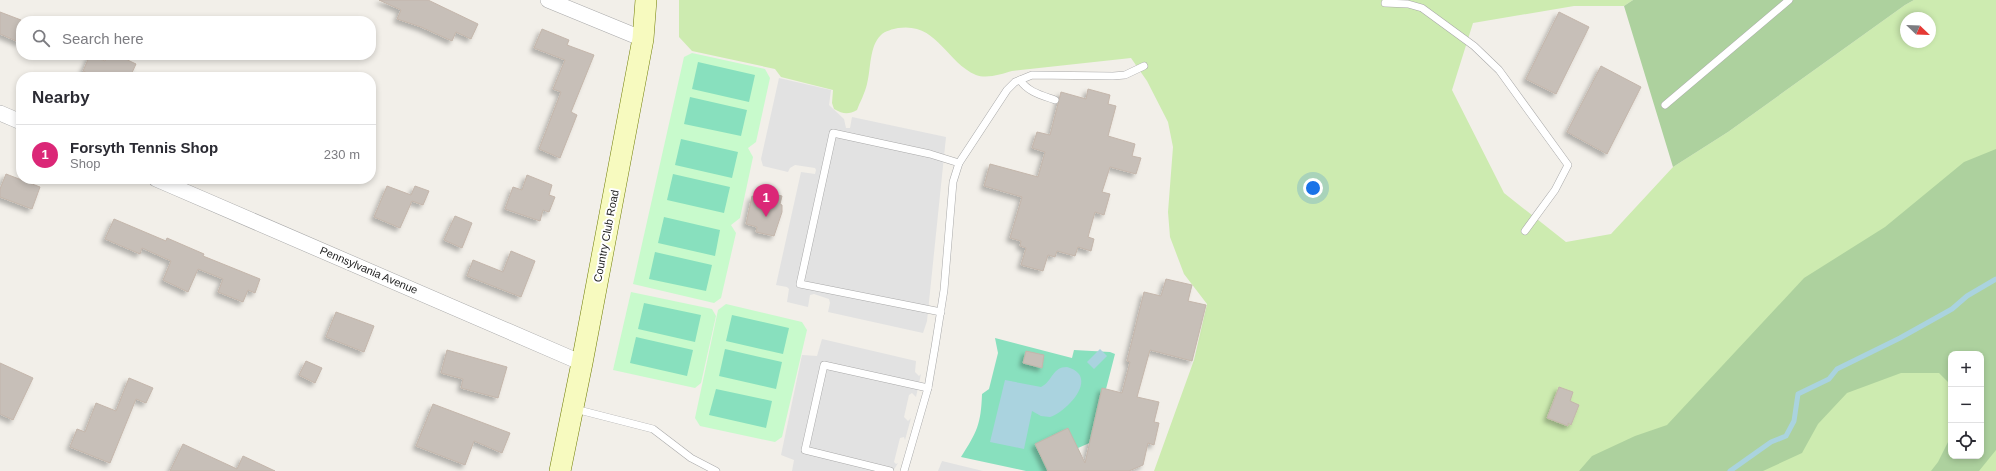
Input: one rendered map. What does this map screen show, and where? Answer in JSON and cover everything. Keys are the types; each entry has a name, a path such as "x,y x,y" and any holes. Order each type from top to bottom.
{"main road":[{"name":"Country Club Road","path":"560,471 582,363 643,39 646,0"}],"street":[{"path":"548,0 643,39"},
{"path":"0,113 16,120"},
{"name":"Pennsylvania Avenue","path":"168,184 582,363"}],"lane":[{"path":"1665,105 1789,0"},
{"path":"1385,3 1408,4 1422,8 1474,46 1499,70 1568,165 1555,190 1525,231"},
{"path":"904,471 928,388 941,312 952,214 953,182 959,163 1007,90 1015,82 1032,75 1125,75 1144,66"},
{"path":"1020,80 1024,86 1034,93 1055,100"},
{"path":"941,312 800,284 833,133 930,154 959,163"},
{"path":"890,471 805,450 824,365 928,388"},
{"path":"573,409 653,429 691,458 716,471"}],"green space":[{"path":"679,0 1633,0 1624,6 1574,6 1473,23 1452,90 1504,193 1566,242 1611,234 1673,167 1728,132 1905,5 1914,0 1996,0 1996,471 1154,471 1194,360 1207,304 1184,274 1170,237 1168,212 1173,147 1168,122 1147,81 1131,58 1012,71 999,75 980,76 965,69 940,44 922,31 911,28 898,28 885,32 877,40 872,52 864,94 857,110 851,113 846,113 834,109 832,103 833,90 781,77 775,69 692,51 679,37"},
{"path":"1633,0 1914,0 1728,132 1673,167 1624,6"},
{"path":"692,53 765,69 770,78 756,142 748,148 753,157 740,218 731,225 736,233 721,298 714,303 633,284 684,57"},
{"path":"698,62 755,75 749,102 692,89"},
{"path":"690,97 747,110 741,136 684,124"},
{"path":"681,139 738,152 732,178 675,165"},
{"path":"1996,149 1996,450 1979,471 1931,471 1938,462 1948,442 1948,459 1984,459 1984,351 1948,351 1948,382 1939,373 1901,373 1847,393 1818,424 1802,453 1763,471 1579,471 1592,456 1635,436 1667,425 1804,278 1885,227 1964,162"},
{"path":"673,174 730,187 724,213 667,200"},
{"path":"664,217 720,230 715,256 658,243"},
{"path":"655,252 712,265 706,291 649,279"},
{"path":"631,292 712,309 716,316 701,383 695,388 613,370"},
{"path":"644,303 701,315 695,342 638,329"},
{"path":"726,304 802,322 807,330 782,437 775,442 700,426 695,418 718,310"},
{"path":"732,315 789,328 783,354 726,341"},
{"path":"636,337 693,350 687,376 630,363"},
{"path":"995,338 1072,358 1074,350 1110,352 1115,354 1106,389 1103,388 1094,441 1078,448 1081,455 1046,471 1026,471 961,457 971,441 979,421 982,394 989,389 998,353"},
{"path":"725,349 782,362 776,389 719,376"},
{"path":"716,389 772,401 766,428 709,415"}],"shaded area":[{"path":"779,78 831,90 829,105 844,119 846,128 850,128 852,117 946,137 927,321 923,333 828,312 830,303 829,299 814,294 810,295 808,307 787,302 789,289 787,287 776,285 801,172 815,174 816,170 815,168 795,165 790,168 788,172 763,166 761,159"},
{"path":"822,339 916,361 915,372 919,376 921,374 916,397 912,393 909,395 904,417 908,421 911,418 905,440 904,437 900,438 894,462 896,464 898,463 893,471 792,471 794,460 781,455 802,355 817,356"},
{"path":"942,461 983,471 938,471"}],"water":[{"path":"1100,349 1107,356 1094,369 1087,362"},
{"path":"1067,367 1076,371 1081,378 1081,385 1078,393 1065,408 1050,417 1041,416 1032,411 1024,449 990,442 1005,380 1041,387 1058,369"}],"building":[{"path":"379,0 428,0 478,24 471,39 456,32 452,41 421,27 397,19 401,10"},
{"path":"0,12 16,18 16,41 0,34"},
{"path":"1559,12 1589,27 1556,94 1526,79"},
{"path":"542,29 569,40 567,45 594,55 571,112 577,115 560,158 539,149 561,92 553,89 565,60 534,48"},
{"path":"88,60 128,60 136,64 132,72 83,71"},
{"path":"1601,66 1641,87 1607,154 1567,132"},
{"path":"1088,89 1110,95 1108,104 1116,106 1108,136 1135,144 1132,156 1141,158 1136,174 1110,167 1102,192 1110,194 1104,215 1095,212 1088,237 1094,239 1091,251 1078,247 1075,256 1057,251 1055,257 1048,255 1043,271 1021,265 1026,248 1020,246 1021,241 1010,238 1022,197 984,186 990,164 1038,177 1045,152 1032,148 1037,132 1050,135 1061,92 1086,99"},
{"path":"6,174 16,178 16,184 32,184 40,187 32,209 0,197 0,189"},
{"path":"527,175 552,185 549,195 555,197 549,212 543,210 540,221 505,209 513,187 522,190"},
{"path":"387,186 411,195 415,186 429,191 423,205 412,201 400,228 374,217"},
{"path":"764,192 782,196 780,204 782,205 782,212 774,236 756,232 757,227 746,224 752,196 763,199"},
{"path":"455,216 472,223 462,248 444,240"},
{"path":"114,219 166,241 167,238 204,254 203,256 260,279 255,293 248,290 243,302 218,292 223,279 198,269 188,292 163,280 171,261 142,248 140,254 105,239"},
{"path":"511,251 535,261 521,297 467,276 473,260 503,272"},
{"path":"1166,279 1192,285 1188,301 1206,305 1192,361 1150,350 1137,397 1159,402 1154,422 1159,423 1154,445 1148,443 1143,465 1129,471 1048,471 1035,444 1068,428 1085,463 1102,388 1122,393 1130,362 1127,361 1144,292 1161,296"},
{"path":"336,312 374,326 364,352 326,337"},
{"path":"447,350 507,367 498,398 461,388 463,379 441,373"},
{"path":"1026,351 1044,355 1042,368 1023,363"},
{"path":"306,361 322,368 315,383 299,375"},
{"path":"0,363 33,378 13,420 0,414"},
{"path":"129,378 153,388 146,403 136,399 110,463 70,447 77,429 85,432 96,403 116,411"},
{"path":"1559,387 1573,392 1570,401 1579,405 1571,425 1568,423 1568,426 1547,418"},
{"path":"433,404 510,433 502,453 474,441 465,465 416,446"},
{"path":"183,444 237,469 243,456 275,471 170,471"}],"waterway":[{"path":"1730,471 1771,442 1786,436 1794,421 1798,394 1829,379 1837,369 1900,338 1952,309 1967,296 1996,279"}],"place":[{"name":"Forsyth Tennis Shop","path":"766,217"}]}
